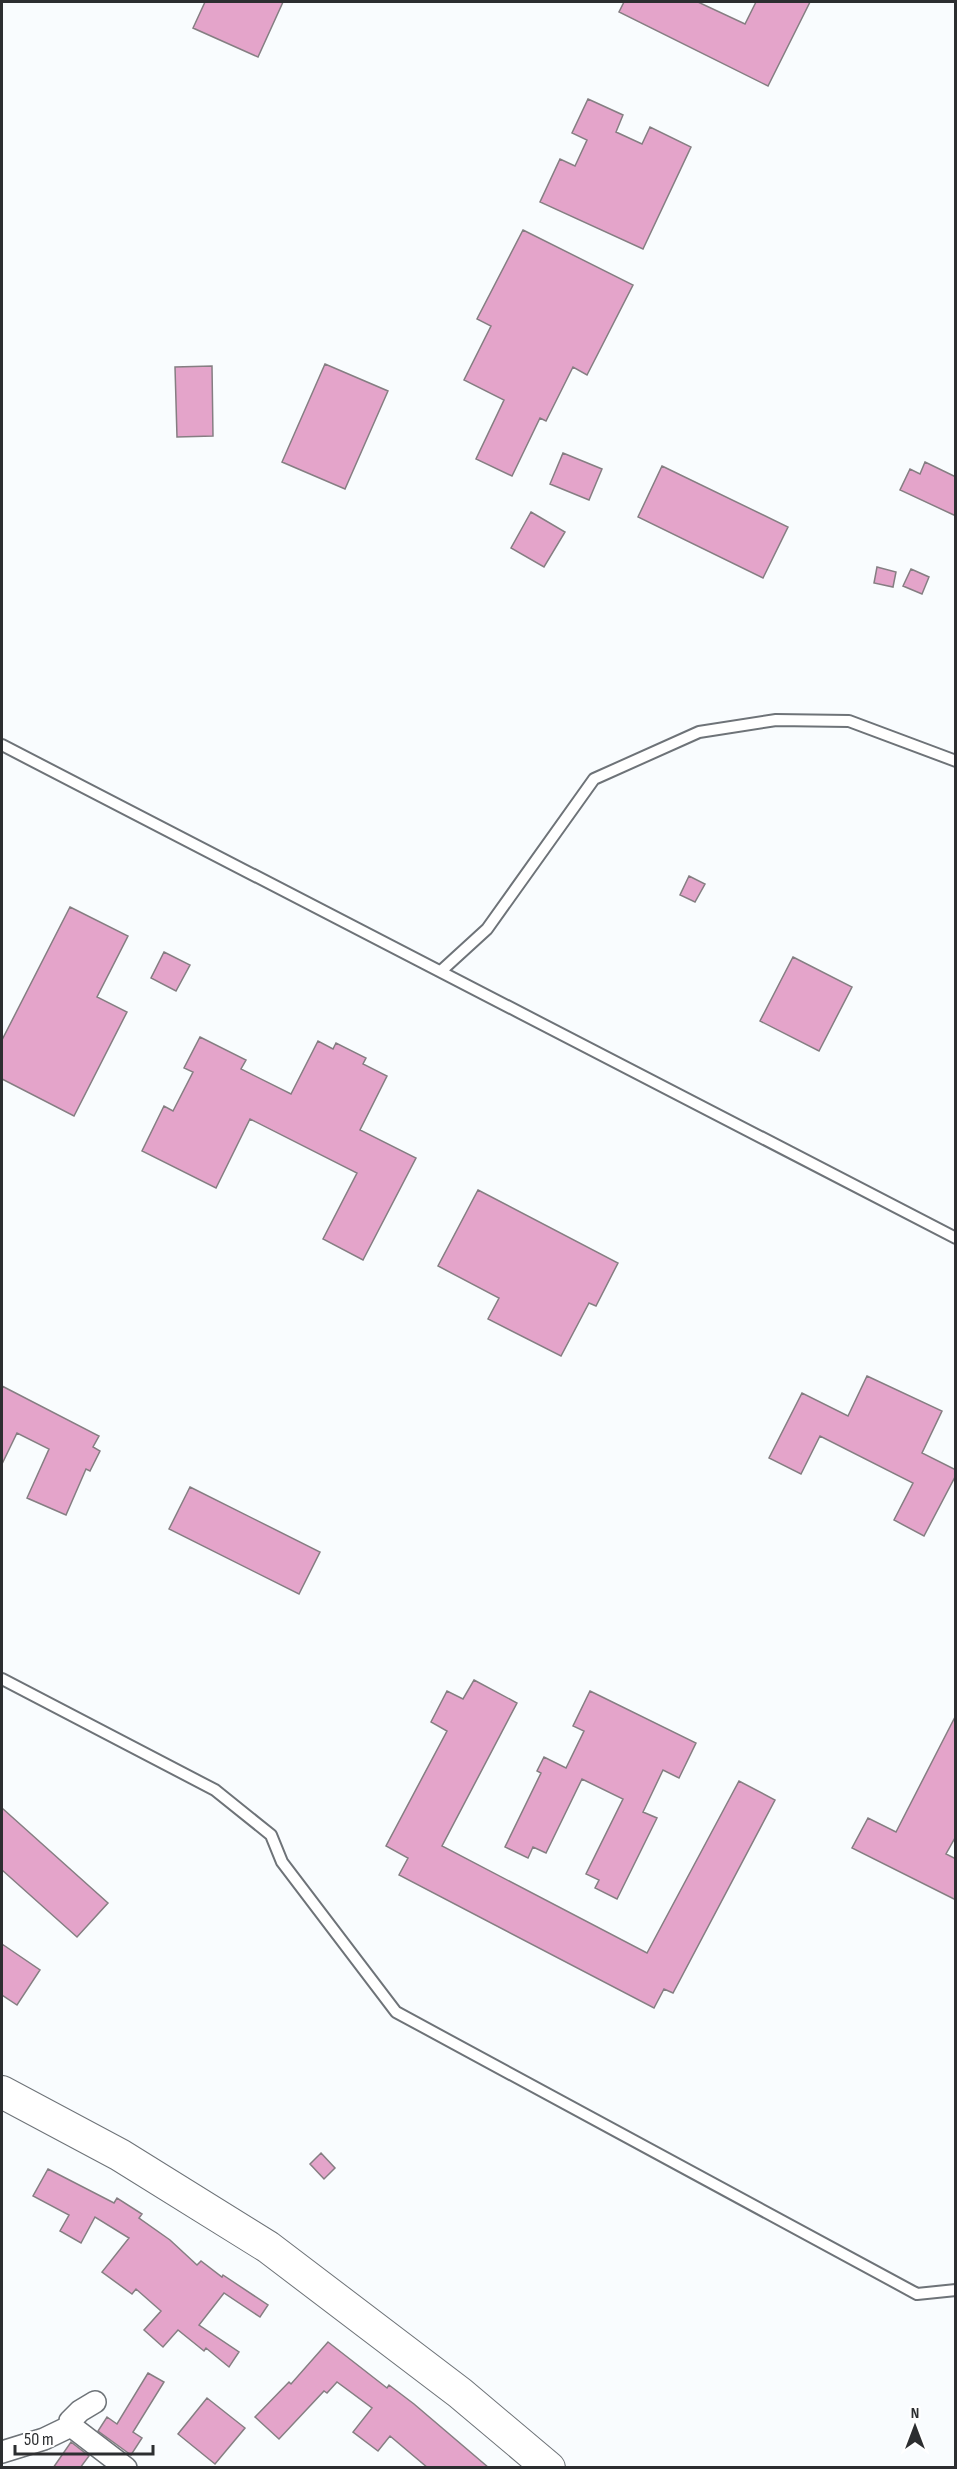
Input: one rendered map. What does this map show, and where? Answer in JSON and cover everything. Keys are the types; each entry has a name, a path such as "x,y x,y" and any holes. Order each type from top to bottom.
{"main road":[{"path":"2,2092 120,2155 268,2247 460,2393 549,2468"}],"street":[{"path":"95,2402 80,2411 70,2421 71,2426 126,2468"},
{"path":"2,2452 44,2439 71,2426"}],"lane":[{"path":"441,971 487,929 594,779 699,732 776,720 849,721 956,761"},
{"path":"2,745 956,1238"},
{"path":"2,1679 215,1790 271,1835 282,1862 396,2012 916,2294 956,2290"}],"building":[{"path":"205,2 283,2 258,57 193,28"},
{"path":"624,2 698,2 745,24 756,2 810,2 768,86 619,12"},
{"path":"588,99 623,115 616,132 642,144 650,127 691,147 643,249 540,202 560,159 575,166 587,140 572,133"},
{"path":"523,230 633,285 587,375 573,367 546,421 540,418 512,476 476,459 504,400 464,380 491,326 477,319"},
{"path":"325,364 388,391 345,489 282,462"},
{"path":"212,366 213,436 177,437 175,367"},
{"path":"563,453 602,469 589,500 550,484"},
{"path":"925,462 956,477 956,516 900,490 910,469 920,474"},
{"path":"662,466 788,527 763,578 638,517"},
{"path":"531,512 565,532 544,567 511,548"},
{"path":"877,567 896,572 893,587 874,583"},
{"path":"911,569 929,577 922,594 903,586"},
{"path":"689,876 705,884 695,902 680,895"},
{"path":"70,907 128,936 97,997 127,1012 74,1116 2,1079 2,1040"},
{"path":"164,952 190,965 176,991 151,978"},
{"path":"793,957 852,987 819,1051 760,1021"},
{"path":"200,1037 246,1060 241,1069 291,1094 318,1041 333,1049 336,1043 366,1058 363,1064 387,1076 360,1130 416,1158 363,1260 323,1239 357,1173 250,1119 216,1188 142,1151 164,1106 173,1111 193,1072 184,1068"},
{"path":"478,1190 618,1263 596,1306 589,1303 561,1356 488,1319 499,1298 438,1266"},
{"path":"867,1376 942,1411 922,1453 956,1470 956,1475 924,1536 894,1520 913,1483 820,1436 801,1474 769,1458 802,1393 848,1416"},
{"path":"2,1386 99,1436 93,1447 100,1451 90,1471 86,1469 66,1515 27,1498 49,1449 17,1433 2,1464"},
{"path":"190,1487 320,1552 299,1594 169,1529"},
{"path":"474,1680 517,1703 442,1846 647,1953 739,1781 775,1800 673,1993 664,1989 654,2008 399,1875 408,1858 386,1846 447,1731 431,1722 447,1691 463,1699"},
{"path":"590,1691 696,1743 679,1778 663,1770 643,1812 657,1818 617,1899 595,1888 599,1880 586,1874 623,1799 582,1779 546,1853 533,1847 528,1858 505,1847 541,1773 537,1771 544,1757 566,1768 584,1731 573,1726"},
{"path":"956,1715 956,1836 946,1854 956,1859 956,1900 852,1848 868,1818 896,1832"},
{"path":"2,1808 108,1903 77,1937 2,1870"},
{"path":"2,1944 40,1970 17,2005 2,1995"},
{"path":"321,2153 335,2168 324,2179 310,2164"},
{"path":"48,2169 114,2203 117,2198 142,2214 139,2218 170,2240 197,2265 201,2261 222,2277 223,2275 268,2305 260,2317 224,2293 199,2325 239,2352 229,2367 206,2348 204,2351 178,2330 163,2347 144,2330 161,2311 136,2289 132,2294 102,2272 129,2238 95,2217 81,2243 60,2231 69,2215 33,2196"},
{"path":"328,2342 387,2388 389,2385 414,2404 489,2468 428,2468 390,2436 378,2451 353,2432 372,2408 337,2382 327,2393 324,2391 279,2439 255,2417 289,2382 291,2384"},
{"path":"148,2373 164,2382 133,2432 142,2438 131,2455 98,2431 107,2417 117,2424"},
{"path":"207,2398 245,2428 215,2464 178,2434"},
{"path":"71,2442 89,2456 80,2468 53,2468"}]}
